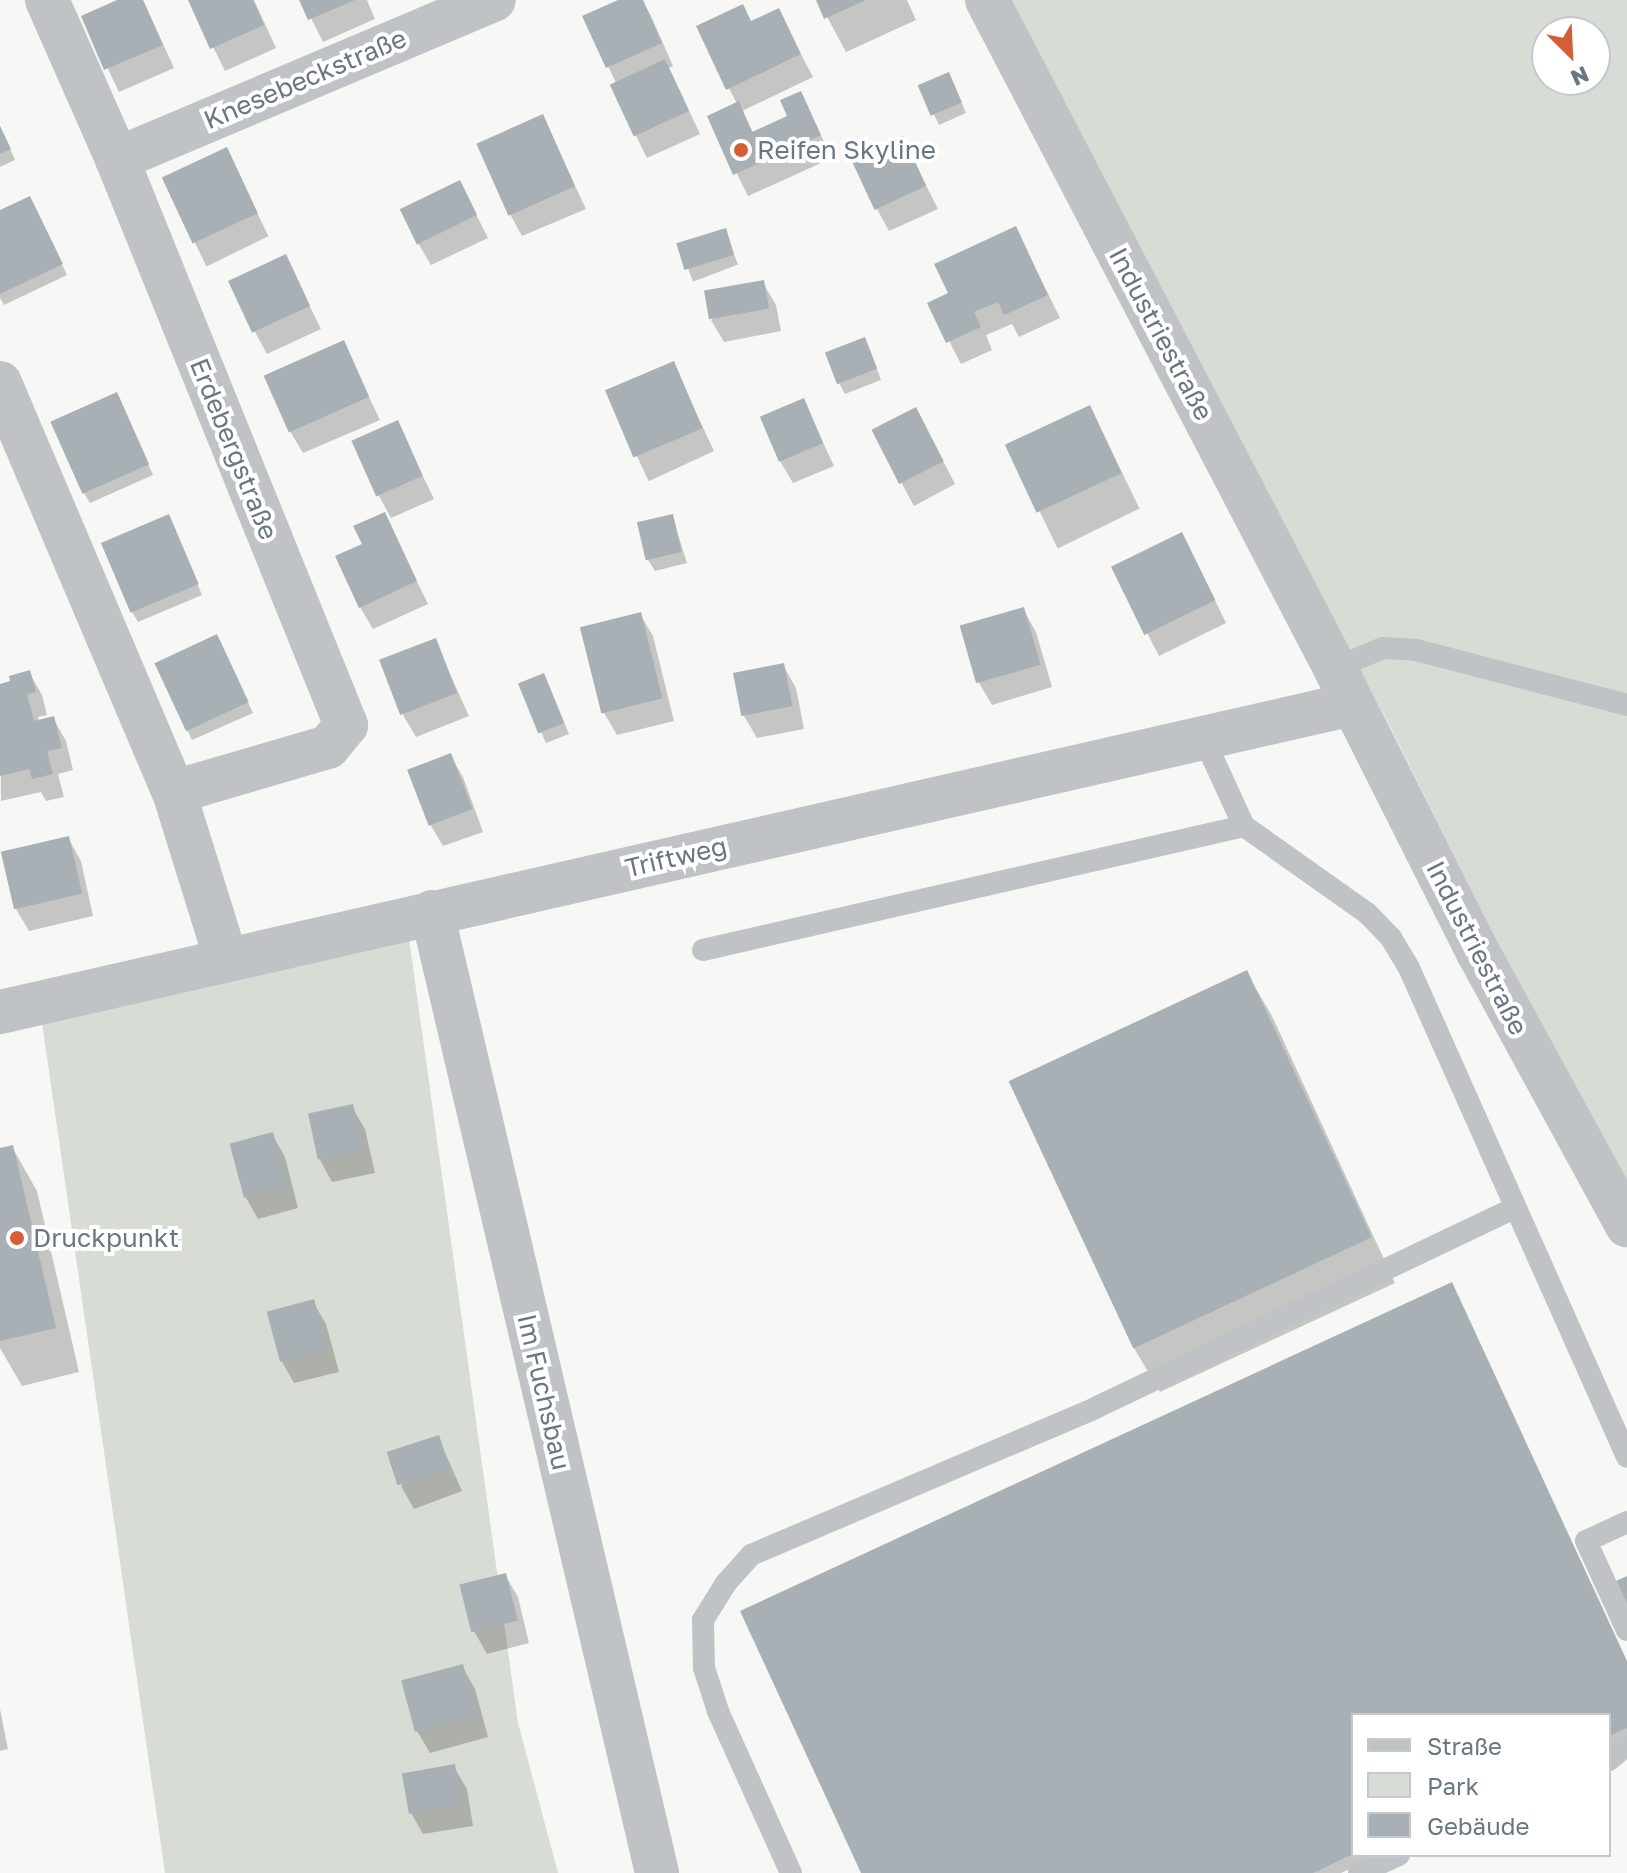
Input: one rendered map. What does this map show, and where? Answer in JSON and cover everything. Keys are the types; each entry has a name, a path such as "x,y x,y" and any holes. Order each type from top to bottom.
{"street":[{"name":"Erdebergstraße","path":"47,0 117,159 346,725 328,747 174,792"},
{"name":"Knesebeckstraße","path":"117,159 494,0"},
{"name":"Industriestraße","path":"987,0 1545,1079 1627,1225"},
{"path":"0,383 174,792 226,959"},
{"name":"Triftweg","path":"0,1012 1203,737 1344,686"},
{"name":"Im Fuchsbau","path":"432,912 657,1873"}],"lane":[{"path":"1344,686 1383,648 1416,650 1627,705"},
{"path":"1203,737 1244,826 1367,913 1391,938 1409,968 1627,1457"},
{"path":"703,950 1244,826"},
{"path":"791,1873 718,1711 704,1668 703,1620 726,1583 751,1555 1095,1408 1515,1208"},
{"path":"1627,1522 1586,1541 1627,1630"},
{"path":"1611,1758 1627,1745"},
{"path":"1359,1873 1395,1857"}],"green space":[{"path":"1009,0 1627,0 1627,1203 1387,721"},
{"path":"409,938 518,1723 558,1873 165,1873 42,1023"}],"building":[{"path":"117,0 143,0 163,45 104,70 81,16"},
{"path":"188,0 253,0 264,25 210,49"},
{"path":"299,0 355,0 308,20"},
{"path":"618,0 643,0 662,43 606,68 582,16"},
{"path":"816,0 866,0 824,19"},
{"path":"743,4 751,21 779,8 801,54 726,90 696,26"},
{"path":"665,59 689,111 634,136 610,85"},
{"path":"949,72 962,102 931,116 918,85"},
{"path":"801,91 821,135 733,175 707,116 739,101 752,132 787,116 780,100"},
{"path":"543,114 575,186 508,216 476,144"},
{"path":"0,126 11,149 0,154"},
{"path":"903,136 926,186 875,210 851,160"},
{"path":"227,147 258,213 193,244 162,177"},
{"path":"460,180 477,215 417,244 400,209"},
{"path":"30,196 63,264 0,294 0,210"},
{"path":"1016,226 1048,295 1004,315 998,302 974,312 981,327 946,343 927,303 948,293 934,264"},
{"path":"726,228 734,255 684,270 676,243"},
{"path":"286,254 310,306 252,333 228,281"},
{"path":"764,280 769,309 709,319 704,291"},
{"path":"865,337 877,369 837,384 825,352"},
{"path":"344,340 369,397 289,432 264,376"},
{"path":"674,361 703,428 633,458 605,390"},
{"path":"117,392 149,464 82,494 50,422"},
{"path":"804,398 823,443 779,462 760,417"},
{"path":"1090,405 1122,473 1037,513 1005,445"},
{"path":"916,407 944,461 899,484 871,430"},
{"path":"398,420 423,476 376,496 351,441"},
{"path":"385,512 417,581 359,608 335,556 362,544 353,526"},
{"path":"169,514 199,584 131,613 101,543"},
{"path":"673,514 682,552 646,560 637,522"},
{"path":"1182,532 1215,600 1144,635 1111,567"},
{"path":"1024,607 1041,665 976,683 960,625"},
{"path":"641,612 663,698 601,714 580,627"},
{"path":"217,634 249,702 186,731 154,663"},
{"path":"436,638 457,693 400,715 379,660"},
{"path":"784,663 792,706 741,716 733,673"},
{"path":"30,670 36,692 27,694 34,721 54,716 62,748 47,751 53,774 32,779 29,769 0,776 0,684 10,681 9,676"},
{"path":"544,673 564,723 538,734 518,683"},
{"path":"451,753 473,809 429,826 407,770"},
{"path":"69,836 82,893 14,909 1,852"},
{"path":"1247,970 1372,1237 1133,1349 1009,1081"},
{"path":"353,1104 363,1150 318,1160 308,1114"},
{"path":"273,1132 287,1186 244,1198 230,1144"},
{"name":"Druckpunkt","path":"13,1145 56,1328 0,1341 0,1148"},
{"path":"1452,1282 1627,1661 1627,1728 1611,1735 1611,1713 1351,1713 1351,1855 1313,1873 861,1873 740,1611"},
{"path":"314,1299 327,1349 280,1362 267,1312"},
{"path":"439,1435 450,1468 398,1485 387,1452"},
{"path":"506,1573 518,1621 471,1632 459,1585"},
{"path":"1627,1576 1627,1605 1616,1581"},
{"path":"463,1664 477,1715 415,1732 401,1681"},
{"path":"455,1764 462,1804 409,1814 402,1773"}],"place":[{"name":"Reifen Skyline","path":"741,150"},
{"name":"Druckpunkt","path":"17,1238"}]}
